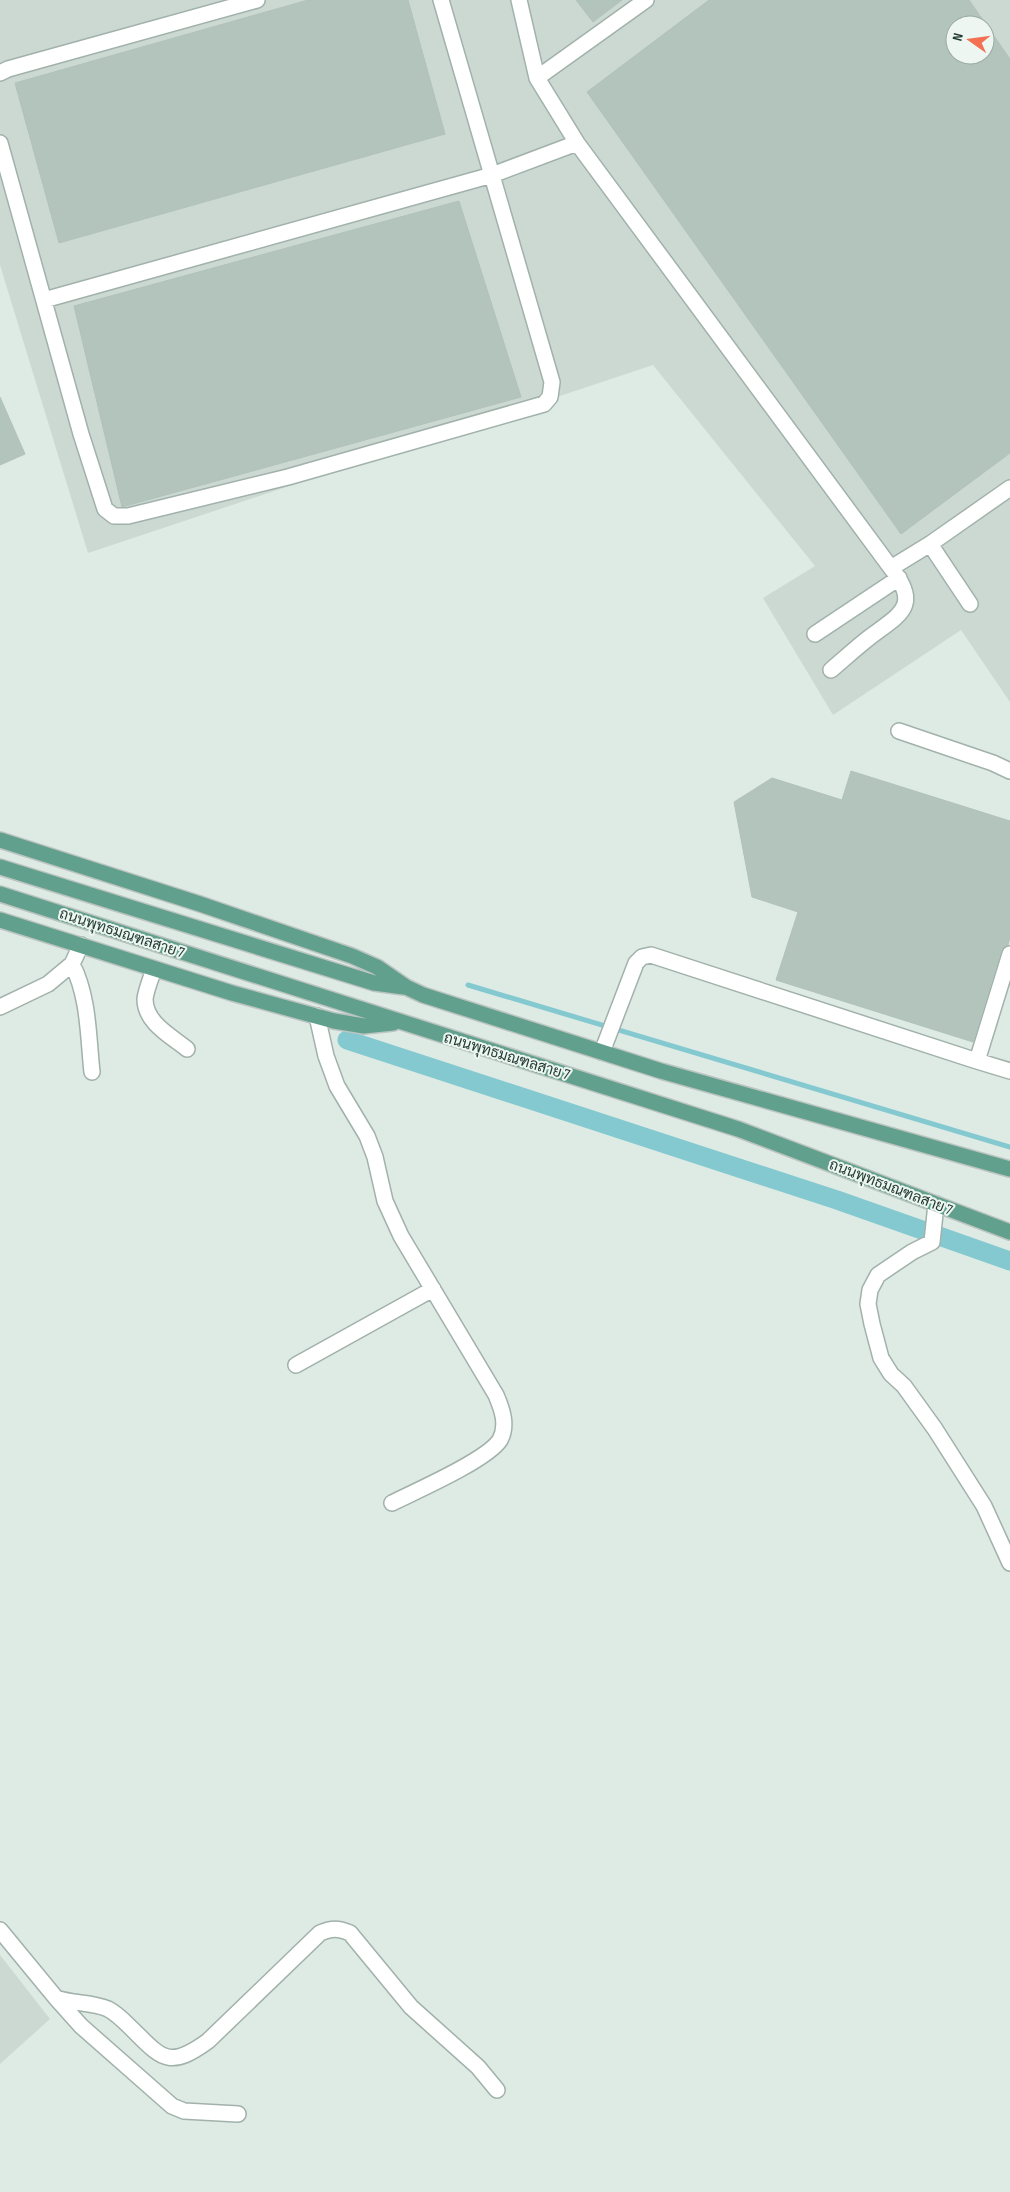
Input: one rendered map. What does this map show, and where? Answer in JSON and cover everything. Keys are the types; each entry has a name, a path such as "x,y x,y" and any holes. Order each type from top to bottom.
{"main road":[{"path":"0,840 200,904 352,956 377,967 406,987 423,995 661,1071 1010,1170"},
{"path":"0,867 374,983 406,987"},
{"name":"ถนนพุทธมณฑลสาย 7","path":"0,894 728,1126 1010,1232"},
{"path":"0,920 154,969 317,1016 364,1026 400,1022"}],"street":[{"path":"0,73 8,69 256,0"},
{"path":"0,143 84,443 105,508 114,516 128,516 288,477 544,404 550,397 552,382 441,0"},
{"path":"519,0 537,78 576,143 895,573 906,596 904,609 896,619 870,637 831,670"},
{"path":"537,78 646,0"},
{"path":"44,300 492,175 576,143"},
{"path":"815,634 930,544 1010,488"},
{"path":"930,544 970,604"},
{"path":"899,731 993,763 1010,772"},
{"path":"0,1007 48,984 72,964 81,946"},
{"path":"977,1061 1010,954"},
{"path":"602,1052 636,964 642,957 651,955 1010,1071"},
{"path":"72,964 80,979 84,994 92,1072"},
{"path":"154,969 145,997 150,1017 158,1026 187,1049"},
{"path":"317,1016 326,1056 337,1086 367,1136 375,1157 385,1201 401,1236 496,1395 503,1412 504,1427 500,1440 489,1451 452,1473 392,1503"},
{"path":"936,1204 932,1242 912,1252 878,1275 870,1290 868,1304 872,1324 881,1358 891,1374 904,1386 935,1429 984,1506 1010,1563"},
{"path":"296,1365 433,1289"},
{"path":"56,1998 108,2009 121,2018 158,2054 171,2059 182,2057 193,2052 208,2041 320,1933 331,1928 339,1929 350,1933 411,2007 478,2067 497,2090"},
{"path":"0,1930 81,2026 172,2106 189,2112 238,2114"}],"shaded area":[{"path":"0,0 1010,0 1010,702 961,630 833,715 763,598 815,566 653,365 88,553 0,265"},
{"path":"0,1955 50,2019 0,2064"}],"building":[{"path":"308,0 408,0 445,134 59,243 15,83"},
{"path":"576,0 622,0 593,22"},
{"path":"709,0 969,0 979,15 945,15 945,65 995,65 995,37 1010,59 1010,453 901,534 587,92"},
{"path":"459,201 521,397 122,507 74,306"},
{"path":"0,397 25,454 0,465"},
{"path":"851,771 1010,821 1010,937 1008,945 1001,951 973,1042 776,980 798,912 752,897 734,802 772,778 842,800"}],"waterway":[{"path":"468,985 1010,1147"},
{"path":"347,1040 837,1200 1010,1261"}]}
